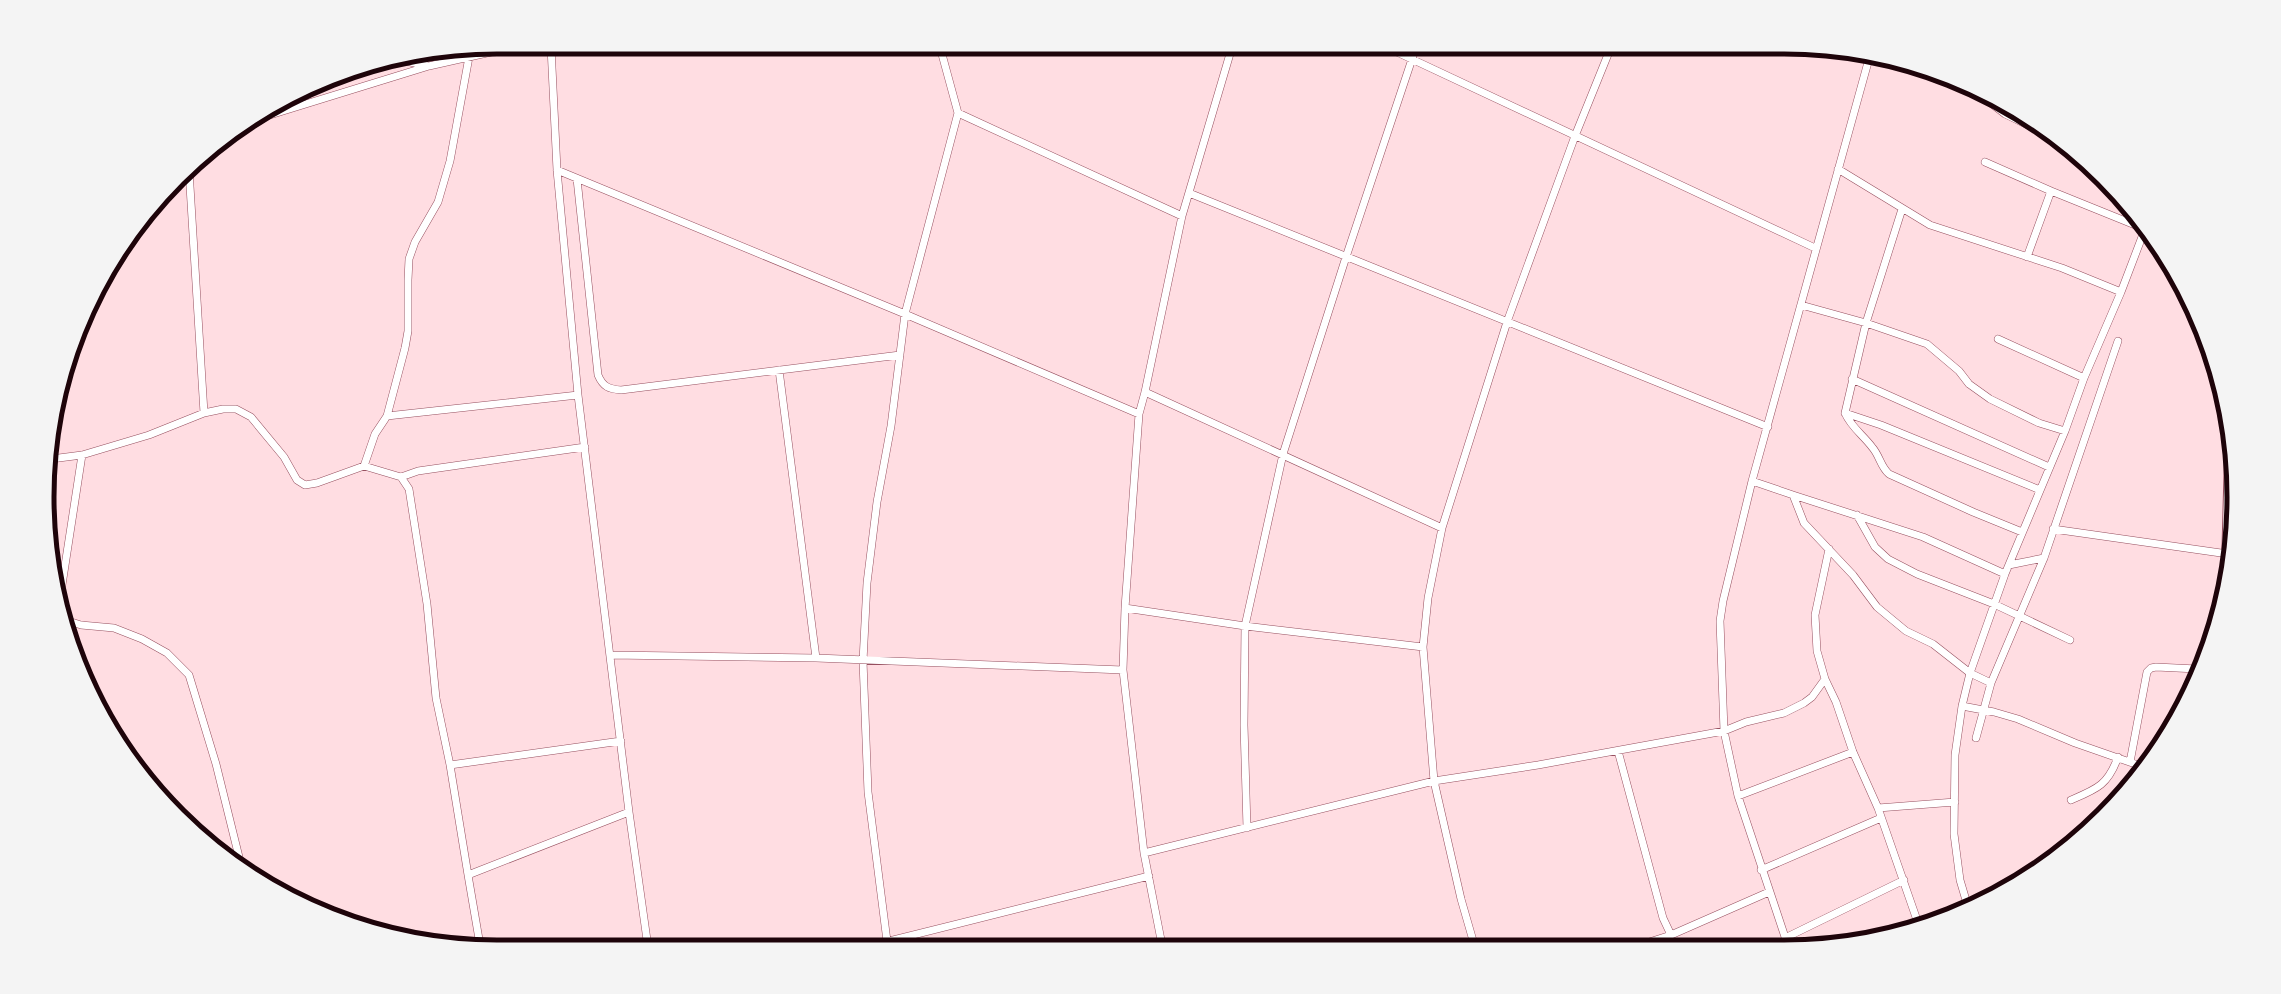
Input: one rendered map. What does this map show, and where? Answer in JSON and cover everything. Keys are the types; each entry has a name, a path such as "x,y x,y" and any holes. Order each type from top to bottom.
{"street":[{"path":"551,54 557,170 578,395 629,812 647,940"},
{"path":"886,940 868,792 863,661 867,583 877,502 891,426 906,314 958,113 942,54"},
{"path":"1161,940 1144,853 1123,670 1124,608 1139,414 1182,216 1230,54"},
{"path":"1401,54 1815,248"},
{"path":"1247,828 1244,725 1245,626 1283,454 1346,257 1414,54"},
{"path":"1473,940 1461,899 1434,781 1423,647 1428,598 1442,528 1507,322 1575,136 1608,54"},
{"path":"274,114 429,66 480,55"},
{"path":"364,466 375,434 387,416 408,331 409,259 415,242 438,202 450,161 469,57"},
{"path":"413,63 429,66"},
{"path":"1786,940 1761,870 1738,796 1724,731 1720,621 1723,601 1752,481 1801,305 1815,248 1868,63"},
{"path":"1999,110 2014,119"},
{"path":"958,113 1182,216"},
{"path":"1985,162 2133,224"},
{"path":"1838,169 1930,225 1951,234 2062,268 2121,292"},
{"path":"557,170 906,314 1139,414"},
{"path":"190,179 204,414"},
{"path":"577,179 598,375 602,384 609,389 621,390 900,355"},
{"path":"2027,257 2051,191"},
{"path":"1189,193 1768,427"},
{"path":"1902,209 1866,323 1845,413 1852,426 1873,448 1882,468 1889,474 1973,512 2022,532"},
{"path":"1966,900 1960,880 1954,834 1956,755 1962,706 1970,673 2005,574 2065,431 2084,378 2121,292 2142,237"},
{"path":"1801,305 1866,323 1927,344 1959,371 1969,384 1990,399 2039,423 2065,431"},
{"path":"1998,340 2084,378"},
{"path":"1976,738 1991,683 2020,618 2044,558 2118,341"},
{"path":"779,370 816,658"},
{"path":"1852,379 2049,467"},
{"path":"1145,392 1442,528"},
{"path":"387,416 578,395"},
{"path":"56,458 82,455 149,435 204,414 223,409 236,409 251,418 284,457 297,480 305,485 317,483 364,466 402,477 418,471 585,447"},
{"path":"1845,413 1895,431 2040,490"},
{"path":"63,581 82,455"},
{"path":"402,477 409,489 427,604 436,698 450,765 479,939"},
{"path":"1752,481 1923,537 2005,574"},
{"path":"1793,495 1804,523 1853,576 1877,607 1890,620 1944,651 1970,673 1991,683"},
{"path":"1857,515 1875,547 1888,559 1917,574 1994,604 2020,618 2070,640"},
{"path":"2053,529 2222,559"},
{"path":"1829,549 1815,615 1817,651 1825,679 1836,702 1853,752 1878,808 1917,919"},
{"path":"2009,565 2044,558"},
{"path":"1124,608 1245,626 1423,647"},
{"path":"72,622 81,625 114,628 142,639 167,653 189,675 216,764 240,857"},
{"path":"611,655 816,658 1123,670"},
{"path":"2130,762 2147,672 2156,667 2192,669"},
{"path":"1144,853 1434,781 1618,751 1724,731 1746,722 1784,713 1804,703 1812,697 1825,679"},
{"path":"1962,706 1983,712 1994,712 2018,719 2075,743 2137,764"},
{"path":"450,765 621,741"},
{"path":"1618,751 1663,918 1670,935"},
{"path":"1738,796 1853,752"},
{"path":"2070,800 2106,782 2112,774 2118,757"},
{"path":"1878,808 1955,802"},
{"path":"468,875 629,812"},
{"path":"1761,870 1881,818"},
{"path":"890,940 1149,876"},
{"path":"1788,940 1904,880"},
{"path":"1655,940 1670,935 1769,892"}]}
